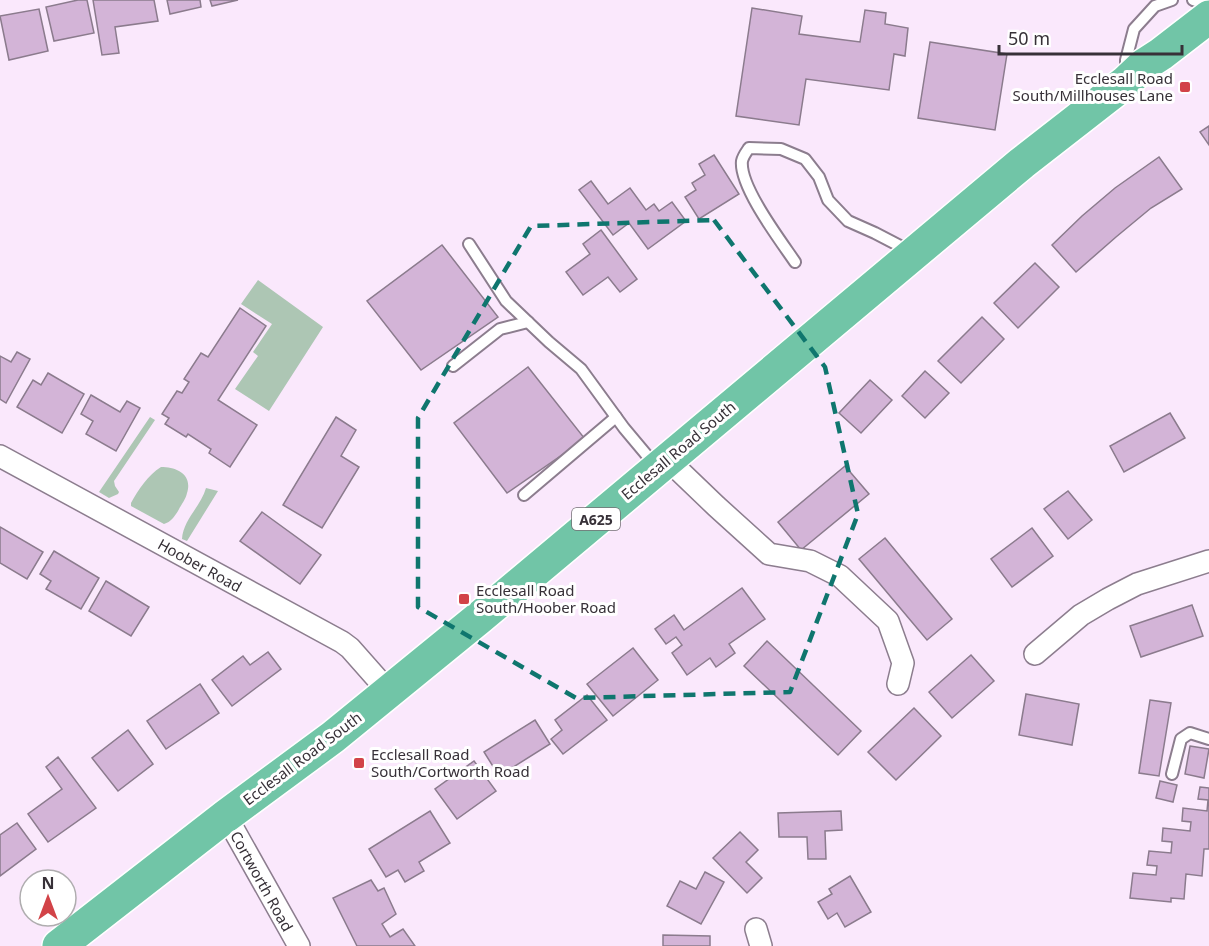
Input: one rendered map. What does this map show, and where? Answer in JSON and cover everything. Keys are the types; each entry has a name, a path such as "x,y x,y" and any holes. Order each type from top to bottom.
{"main road":[{"name":"Ecclesall Road South","path":"59,946 333,736 479,618 1022,163 1144,65 1209,17"}],"street":[{"name":"Hoober Road","path":"0,456 342,642 388,691"},
{"path":"662,463 710,501 769,554 810,561 840,576 888,621 903,663 898,684"},
{"path":"1035,654 1081,615 1108,599 1137,584 1209,561"},
{"name":"Cortworth Road","path":"226,816 298,946"}],"lane":[{"path":"1126,81 1126,60 1134,29 1155,6 1172,0"},
{"path":"1193,0 1209,5"},
{"path":"795,262 755,200 744,177 742,160 749,148 781,149 805,159 819,177 828,200 848,221 900,246 913,256"},
{"path":"469,244 506,301 581,369 616,417 662,463"},
{"path":"453,366 500,329 528,322"},
{"path":"524,495 616,417"},
{"path":"1172,774 1181,739 1190,733 1209,740"}],"highlighted area":[{"path":"714,220 825,367 858,514 790,692 576,698 418,607 418,418 531,226"}],"green space":[{"path":"258,280 323,327 269,411 235,389 258,356 253,352 272,324 241,304"},
{"path":"150,417 155,420 114,481 118,494 109,498 99,492"},
{"path":"161,467 177,470 188,481 186,498 170,521 164,524 131,506 144,483"},
{"path":"206,488 218,491 187,541 182,539 185,526"}],"building":[{"path":"87,0 94,33 54,41 46,7"},
{"path":"93,0 154,0 158,21 115,27 119,53 102,55"},
{"path":"167,0 200,0 201,7 170,14"},
{"path":"210,0 238,0 212,6"},
{"path":"752,8 802,16 799,34 860,42 865,10 886,13 885,24 908,28 905,56 894,54 889,90 806,79 799,125 736,116"},
{"path":"39,9 48,51 9,60 0,16"},
{"path":"930,42 1007,54 995,130 918,118"},
{"path":"1209,126 1209,145 1200,132"},
{"path":"714,155 739,194 699,219 685,197 696,190 692,183 705,175 699,164"},
{"path":"1159,157 1182,189 1151,208 1076,272 1052,245 1115,188"},
{"path":"591,181 608,204 630,188 646,210 654,204 659,211 672,202 686,221 648,249 629,223 613,235 579,190"},
{"path":"601,230 637,279 620,292 608,277 583,295 566,272 590,254 583,244"},
{"path":"442,245 498,317 421,370 367,301"},
{"path":"1035,263 1059,287 1018,328 994,303"},
{"path":"240,308 266,326 218,400 257,425 230,467 209,453 211,449 188,434 186,437 165,424 169,418 162,414 177,391 182,393 189,382 184,379 201,353 208,357"},
{"path":"982,317 1004,339 961,383 938,361"},
{"path":"17,352 30,359 6,403 0,399 0,356 11,362"},
{"path":"528,367 585,439 507,493 454,423"},
{"path":"925,371 949,393 925,418 902,396"},
{"path":"48,373 84,394 62,433 17,407 33,380 41,385"},
{"path":"870,380 892,400 861,433 839,413"},
{"path":"91,395 120,412 127,401 140,408 116,451 86,434 93,421 81,414"},
{"path":"1170,413 1185,438 1124,472 1110,446"},
{"path":"336,417 356,430 341,456 359,467 322,528 283,505"},
{"path":"845,466 869,494 801,550 778,522"},
{"path":"1068,491 1092,520 1068,539 1044,509"},
{"path":"262,512 321,555 300,584 240,541"},
{"path":"0,527 43,552 27,579 0,563"},
{"path":"1032,528 1053,556 1012,587 991,559"},
{"path":"885,538 952,619 927,640 859,559"},
{"path":"54,551 99,578 81,609 46,589 51,581 40,574"},
{"path":"106,581 149,607 131,636 89,611"},
{"path":"742,588 765,619 729,644 735,653 716,667 710,658 687,675 672,653 682,645 676,637 666,644 655,629 674,615 684,630"},
{"path":"1192,605 1203,636 1141,657 1130,626"},
{"path":"767,641 861,731 838,755 744,666"},
{"path":"633,648 658,680 613,716 587,684"},
{"path":"268,652 281,669 232,706 212,680 243,656 250,665"},
{"path":"971,655 994,681 952,718 929,692"},
{"path":"200,684 219,713 166,749 147,721"},
{"path":"1026,694 1079,704 1072,745 1019,735"},
{"path":"587,695 607,720 563,754 551,739 562,730 555,720"},
{"path":"1150,700 1171,703 1159,776 1139,773"},
{"path":"914,708 941,736 896,780 868,752"},
{"path":"535,720 550,744 499,776 484,752"},
{"path":"128,730 153,764 118,791 92,758"},
{"path":"1190,746 1209,749 1204,778 1185,774"},
{"path":"58,757 96,808 48,842 28,814 62,789 46,767"},
{"path":"474,761 496,791 457,819 435,789"},
{"path":"1160,781 1177,785 1173,802 1156,798"},
{"path":"1200,787 1209,788 1209,849 1204,849 1202,876 1186,874 1184,899 1171,898 1171,902 1130,898 1133,873 1156,875 1157,866 1147,865 1149,851 1171,853 1172,842 1162,841 1163,828 1190,831 1191,822 1182,821 1183,808 1207,811 1208,800 1198,799"},
{"path":"430,811 450,843 419,862 424,871 405,882 398,870 386,877 369,849"},
{"path":"841,811 842,830 825,831 826,859 808,859 807,837 779,837 778,813"},
{"path":"17,823 36,849 0,876 0,835"},
{"path":"740,832 758,850 746,862 762,878 747,893 713,858"},
{"path":"705,872 724,882 701,924 667,906 680,881 696,889"},
{"path":"850,876 871,912 845,927 837,913 828,919 818,902 832,894 829,889"},
{"path":"371,880 378,891 384,888 396,914 382,924 390,937 403,929 415,946 357,946 333,898"},
{"path":"663,935 710,936 710,946 663,946"}],"place":[{"name":"Ecclesall Road South/Millhouses Lane","path":"1185,87"},
{"name":"Ecclesall Road South/Hoober Road","path":"464,599"},
{"name":"Ecclesall Road South/Cortworth Road","path":"359,763"}]}
